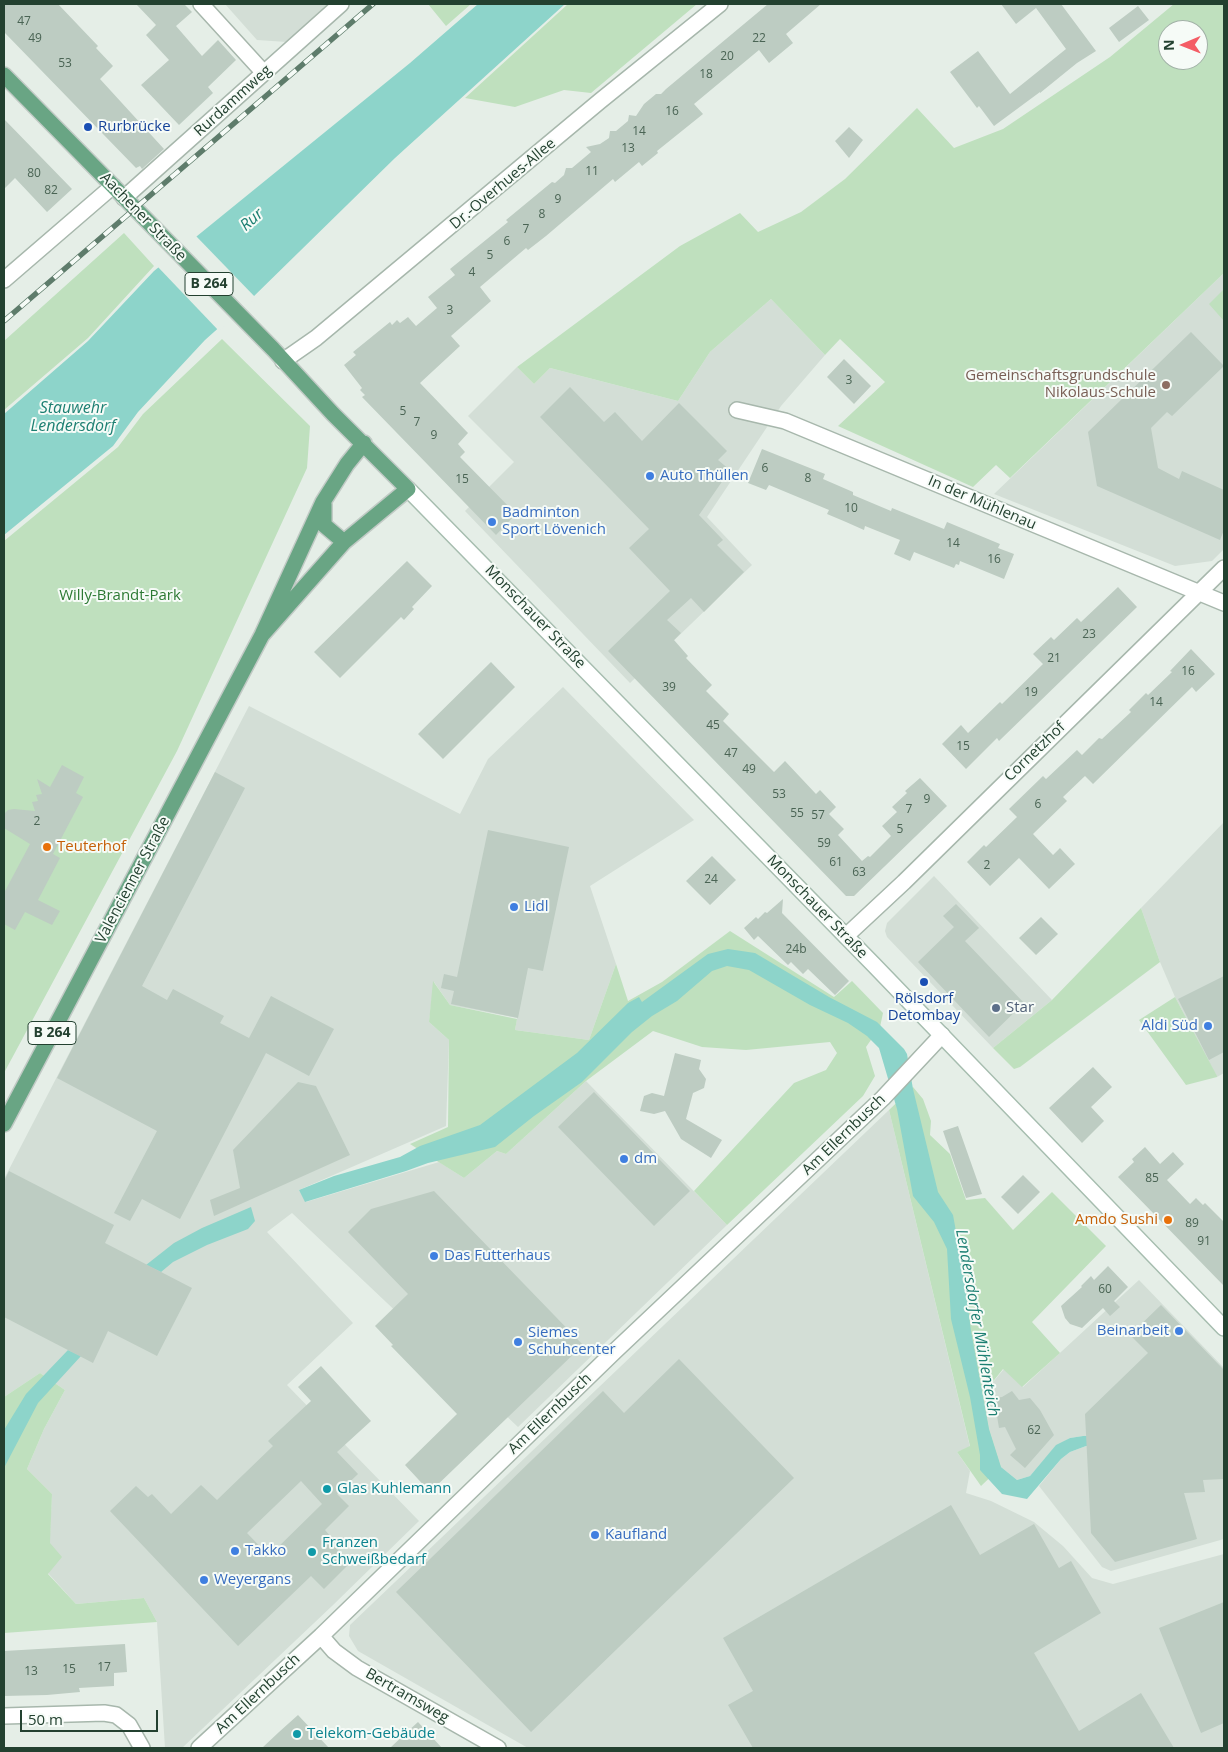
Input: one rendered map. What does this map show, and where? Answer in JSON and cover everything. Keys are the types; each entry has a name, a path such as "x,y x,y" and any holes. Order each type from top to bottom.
{"main road":[{"name":"Aachener Straße","path":"4,75 333,414 408,488"},
{"name":"Valencienner Straße","path":"4,1124 262,635 323,502 346,464 364,443"},
{"name":"Valencienner Straße","path":"262,635 344,542 408,488"},
{"path":"323,502 324,525 344,542"}],"street":[{"path":"201,4 264,73"},
{"name":"Rurdammweg","path":"124,198 341,4"},
{"name":"Dr.-Overhues-Allee","path":"283,361 324,332 600,101 720,4"},
{"path":"6,278 113,186"},
{"name":"In der Mühlenau","path":"737,410 785,421 1224,603"},
{"name":"Monschauer Straße","path":"408,488 846,936 1224,1328"},
{"name":"Cornetzhof","path":"846,936 904,882 1224,568"},
{"name":"Am Ellernbusch","path":"199,1748 321,1636 614,1352 884,1098 942,1036"},
{"name":"Bertramsweg","path":"321,1636 334,1651 356,1668 498,1748"},
{"path":"4,1716 104,1713 116,1715 129,1725 142,1748"}],"shaded area":[{"path":"225,4 328,4 287,42 257,40"},
{"name":"Gemeinschaftsgrundschule Nikolaus-Schule","path":"1224,273 1224,549 1212,561 1175,566 994,494"},
{"path":"771,299 825,355 781,406 707,517 752,565 630,683 465,511 514,462 468,416 517,367 534,384 550,368 678,401 710,352"},
{"path":"563,687 694,820 590,886 616,964 589,1040 515,1030 517,1018 450,1005 434,982 429,1022 449,1040 446,1126 299,1190 306,1202 439,1162 464,1178 497,1151 506,1154 586,1081 727,1225 518,1427 292,1213 267,1232 353,1323 287,1385 419,1521 182,1748 165,1748 157,1622 144,1598 76,1604 48,1573 52,1494 27,1469 44,1429 65,1390 40,1373 4,1397 4,1179 249,706 460,814 488,759"},
{"path":"1224,822 1224,1073 1217,1077 1175,997 1160,962 1141,908"},
{"path":"934,876 1052,1000 993,1048 887,937 885,931 887,923"},
{"path":"889,1110 970,1447 957,1452 970,1471 966,1493 991,1501 1034,1522 1063,1546 1092,1578 1113,1584 1224,1554 1224,1748 528,1748 358,1651 349,1636 350,1625"},
{"path":"1139,1280 1224,1368 1224,1431 1070,1438 1056,1446 1030,1476 1017,1480 1001,1467 989,1429 983,1394 1004,1369 1023,1387"},
{"path":"1224,1440 1224,1539 1111,1571 1102,1567 1039,1486 1061,1459 1070,1452 1086,1446"}],"green space":[{"path":"428,4 471,4 446,26"},
{"path":"568,4 697,4 591,93 564,90 515,107 465,98"},
{"path":"1174,4 1224,4 1224,273 1010,478 996,465 973,487 838,426 885,382 840,339 825,355 771,299 710,352 678,401 550,368 534,384 517,367 680,246 740,213 758,232 801,212 845,179 917,108 954,148 1003,129 1110,57"},
{"path":"124,233 154,266 88,338 4,410 4,341"},
{"path":"1224,289 1224,321 1209,304"},
{"name":"Willy-Brandt-Park","path":"222,339 310,426 307,468 177,751 4,1073 4,541 118,447 143,414"},
{"path":"1141,908 1160,962 1020,1067 1014,1069 993,1048 1052,1000"},
{"path":"730,931 834,997 852,981 883,1013 880,1027 866,1047 875,1076 863,1096 727,1225 694,1191 794,1083 826,1070 837,1053 830,1042 746,1050 702,1047 653,1031 586,1081 506,1154 497,1151 464,1178 410,1144 448,1127 449,1040 429,1022 433,981 450,1005 517,1019 515,1030 589,1040 616,964 628,1001 662,982"},
{"path":"1175,997 1217,1077 1186,1085 1139,1020"},
{"path":"913,1087 923,1099 931,1121 930,1135 950,1154 966,1200 985,1198 1013,1230 1052,1192 1106,1246 1032,1322 1060,1353 1022,1387 1003,1369 983,1394 989,1429 1001,1467 981,1486 957,1452 970,1446 889,1110"},
{"path":"40,1373 65,1390 44,1429 27,1469 52,1494 50,1543 62,1557 48,1574 76,1604 144,1598 157,1622 4,1633 4,1397"}],"water":[{"name":"Stauwehr Lendersdorf","path":"478,4 565,4 395,158 251,299 205,340 138,412 113,446 4,535 4,414 88,341 154,271 410,63"},
{"path":"728,949 755,953 829,997 877,1022 907,1054 913,1089 938,1192 953,1215 989,1429 1001,1467 1017,1480 1030,1476 1056,1445 1070,1438 1083,1436 1224,1431 1224,1440 1086,1446 1070,1452 1061,1459 1027,1499 1002,1494 980,1470 980,1455 970,1397 951,1319 947,1249 934,1222 913,1196 897,1109 879,1048 867,1036 848,1023 810,1005 749,970 727,966 712,971 677,1001 652,1016 632,1032 582,1082 495,1147 428,1163 305,1202 299,1190 334,1176 400,1157 420,1146 480,1125 577,1053 628,1003 639,997 642,1002 708,954"},
{"path":"251,1207 255,1221 248,1229 207,1245 173,1262 161,1272 146,1265 174,1243 202,1228"},
{"path":"68,1350 81,1356 38,1403 4,1468 4,1430 26,1394"}],"pier":[{"path":"196,236 256,298 219,331 157,266"}],"building":[{"path":"4,4 58,4 98,46 96,48 113,66 100,79 164,149 142,169 140,166 136,168 4,32"},
{"path":"136,4 184,4 192,12 176,26 202,56 218,40 236,60 208,87 213,93 179,125 141,85 169,60 146,35 156,25"},
{"path":"768,4 821,4 786,34 793,43 769,63 759,50 694,104 703,114 657,151 658,153 642,166 639,162 615,182 613,179 546,236 528,250 526,248 480,287 491,301 451,336 460,346 420,383 468,433 458,444 465,452 460,457 516,514 496,535 362,397 365,395 360,390 362,388 344,365 356,355 353,352 390,322 392,325 397,320 400,323 408,317 416,326 437,308 428,297 455,275 450,269 508,222 506,220 552,182 555,183 564,175 566,168 572,168 591,152 586,147 600,144 609,138 610,131 616,131 628,121 629,115 636,116 644,104 656,94 661,94"},
{"path":"1001,4 1061,4 1096,51 1077,63 1040,93 994,126 979,106 977,108 950,72 978,51 1010,94 1066,49 1036,8 1016,24"},
{"path":"1138,6 1149,20 1119,42 1109,28"},
{"path":"4,119 72,189 47,212 15,178 4,189"},
{"path":"849,127 863,140 849,158 835,141"},
{"path":"1191,332 1224,366 1172,416 1167,412 1151,428 1158,468 1179,479 1182,471 1224,490 1224,530 1220,540 1097,486 1088,432"},
{"path":"844,359 871,386 854,404 827,377"},
{"path":"570,387 604,422 615,412 642,441 679,403 727,451 718,460 730,470 699,515 723,540 717,545 744,572 704,612 691,598 667,620 681,633 674,640 688,656 686,658 712,685 706,691 729,714 723,721 774,772 785,761 816,794 820,790 836,807 829,814 844,829 838,835 862,861 868,856 870,857 891,836 882,826 897,812 892,807 907,793 905,791 920,778 947,806 854,896 846,896 608,651 670,591 629,548 649,529 540,417"},
{"path":"762,449 825,474 823,479 853,492 853,495 891,511 892,508 944,529 947,522 1000,544 998,548 1014,554 1004,579 960,561 959,565 956,564 954,568 914,552 910,561 894,554 900,540 865,526 864,530 827,514 829,510 769,485 766,490 748,483"},
{"path":"407,561 432,586 412,607 414,609 404,620 401,617 340,678 314,652"},
{"path":"1118,587 1137,607 999,741 997,738 966,769 942,744 961,725 968,733 1000,702 1002,704 1043,664 1033,654 1051,637 1054,640 1077,618 1081,622"},
{"path":"1191,649 1215,674 1196,692 1192,687 1093,784 1085,776 1063,797 1067,801 1033,834 1053,855 1060,848 1075,864 1049,889 1019,858 990,886 967,862 984,845 986,847 1017,817 1009,809 1043,776 1046,779 1077,750 1082,755 1099,738 1102,739 1131,712 1129,710 1146,693 1148,695 1172,672 1170,671"},
{"path":"491,662 515,687 443,759 418,734"},
{"path":"62,765 84,777 76,793 83,797 53,854 60,858 38,900 60,911 52,925 25,912 15,930 4,924 4,893 30,844 4,828 4,814 8,810 14,809 35,811 32,802 38,801 36,795 42,794 37,779 50,787"},
{"path":"215,772 245,788 142,986 167,1000 173,989 224,1016 220,1023 249,1038 271,996 334,1029 309,1076 266,1053 180,1219 142,1199 130,1221 114,1213 157,1131 57,1078"},
{"name":"Lidl","path":"488,830 569,847 543,971 528,968 518,1018 451,1004 454,991 441,988 444,974 457,977"},
{"path":"712,856 736,880 710,905 686,881"},
{"path":"783,899 782,913 849,981 835,995 808,969 803,974 791,962 788,965 758,936 754,940 744,928 756,917 758,919 765,912 767,913"},
{"path":"956,904 979,928 965,941 1024,1003 989,1037 918,962 954,927 943,916"},
{"path":"1041,917 1058,934 1036,955 1019,938"},
{"name":"Aldi Süd","path":"1224,976 1224,1052 1209,1060 1178,999"},
{"path":"675,1053 701,1060 699,1069 706,1079 704,1088 693,1093 686,1119 722,1140 711,1158 681,1139 665,1111 654,1114 640,1111 644,1096 652,1093 664,1096"},
{"path":"1093,1067 1112,1087 1091,1107 1104,1121 1082,1143 1049,1108"},
{"path":"298,1082 316,1086 350,1155 214,1216 210,1200 240,1188 233,1150"},
{"name":"dm","path":"594,1092 690,1191 654,1226 558,1127"},
{"path":"958,1126 982,1194 966,1198 943,1131"},
{"path":"1145,1147 1160,1164 1173,1152 1184,1164 1167,1180 1190,1204 1196,1198 1203,1205 1205,1203 1224,1222 1224,1286 1118,1177 1134,1162 1132,1159"},
{"path":"9,1171 114,1225 105,1243 192,1288 157,1356 108,1331 93,1363 4,1317 4,1181"},
{"path":"1023,1175 1040,1192 1018,1214 1001,1197"},
{"path":"434,1191 583,1345 430,1492 405,1465 457,1414 391,1346 393,1345 375,1326 408,1294 348,1232 371,1209"},
{"path":"1108,1266 1128,1287 1114,1301 1120,1307 1110,1316 1103,1308 1082,1328 1070,1324 1065,1318 1061,1306 1091,1276 1094,1280"},
{"path":"1161,1305 1224,1370 1224,1479 1203,1480 1205,1492 1184,1493 1197,1539 1115,1562 1091,1533 1085,1414 1148,1353 1130,1335"},
{"name":"Kaufland","path":"679,1359 794,1478 531,1732 396,1592 603,1391 624,1413"},
{"path":"321,1366 371,1421 337,1452 358,1474 337,1494 349,1506 325,1530 331,1537 328,1540 350,1563 324,1589 311,1576 238,1646 110,1511 136,1486 148,1497 152,1494 171,1514 201,1485 217,1500 273,1446 268,1441 311,1401 298,1387","holes":["301,1481 322,1504 269,1556 247,1533"]},
{"path":"1012,1391 1019,1400 1030,1398 1040,1410 1054,1435 1025,1468 1010,1455 1016,1449 1005,1427 999,1428 994,1398 1002,1397"},
{"path":"951,1505 980,1555 1034,1524 1059,1568 1071,1561 1101,1613 1034,1653 1079,1731 1141,1693 1174,1748 753,1748 728,1705 753,1691 723,1638"},
{"path":"1224,1602 1224,1723 1201,1733 1159,1628"},
{"path":"125,1644 127,1672 114,1673 114,1686 79,1688 80,1692 47,1695 4,1696 4,1651"},
{"name":"Telekom-Gebäude","path":"298,1715 329,1748 262,1748 279,1732"},
{"name":"Telekom-Gebäude","path":"418,1722 442,1748 390,1748 407,1732"}],"railway":[{"path":"4,321 373,4"}],"place":[{"name":"Rurbrücke","path":"88,127"},
{"name":"Gemeinschaftsgrundschule Nikolaus-Schule","path":"1166,385"},
{"name":"Auto Thüllen","path":"650,476"},
{"name":"Badminton Sport Lövenich","path":"492,522"},
{"name":"Teuterhof","path":"47,847"},
{"name":"Lidl","path":"514,907"},
{"name":"Rölsdorf Detombay","path":"924,982"},
{"name":"Star","path":"996,1008"},
{"name":"Aldi Süd","path":"1208,1026"},
{"name":"dm","path":"624,1159"},
{"name":"Amdo Sushi","path":"1168,1220"},
{"name":"Das Futterhaus","path":"434,1256"},
{"name":"Beinarbeit","path":"1179,1331"},
{"name":"Siemes Schuhcenter","path":"518,1342"},
{"name":"Glas Kuhlemann","path":"327,1489"},
{"name":"Kaufland","path":"595,1535"},
{"name":"Takko","path":"235,1551"},
{"name":"Franzen Schweißbedarf","path":"312,1552"},
{"name":"Weyergans","path":"204,1580"},
{"name":"Telekom-Gebäude","path":"297,1734"}],"water label":[{"name":"Rur","path":"252,220"},
{"name":"Lendersdorfer Mühlenteich","path":"977,1323"}]}
